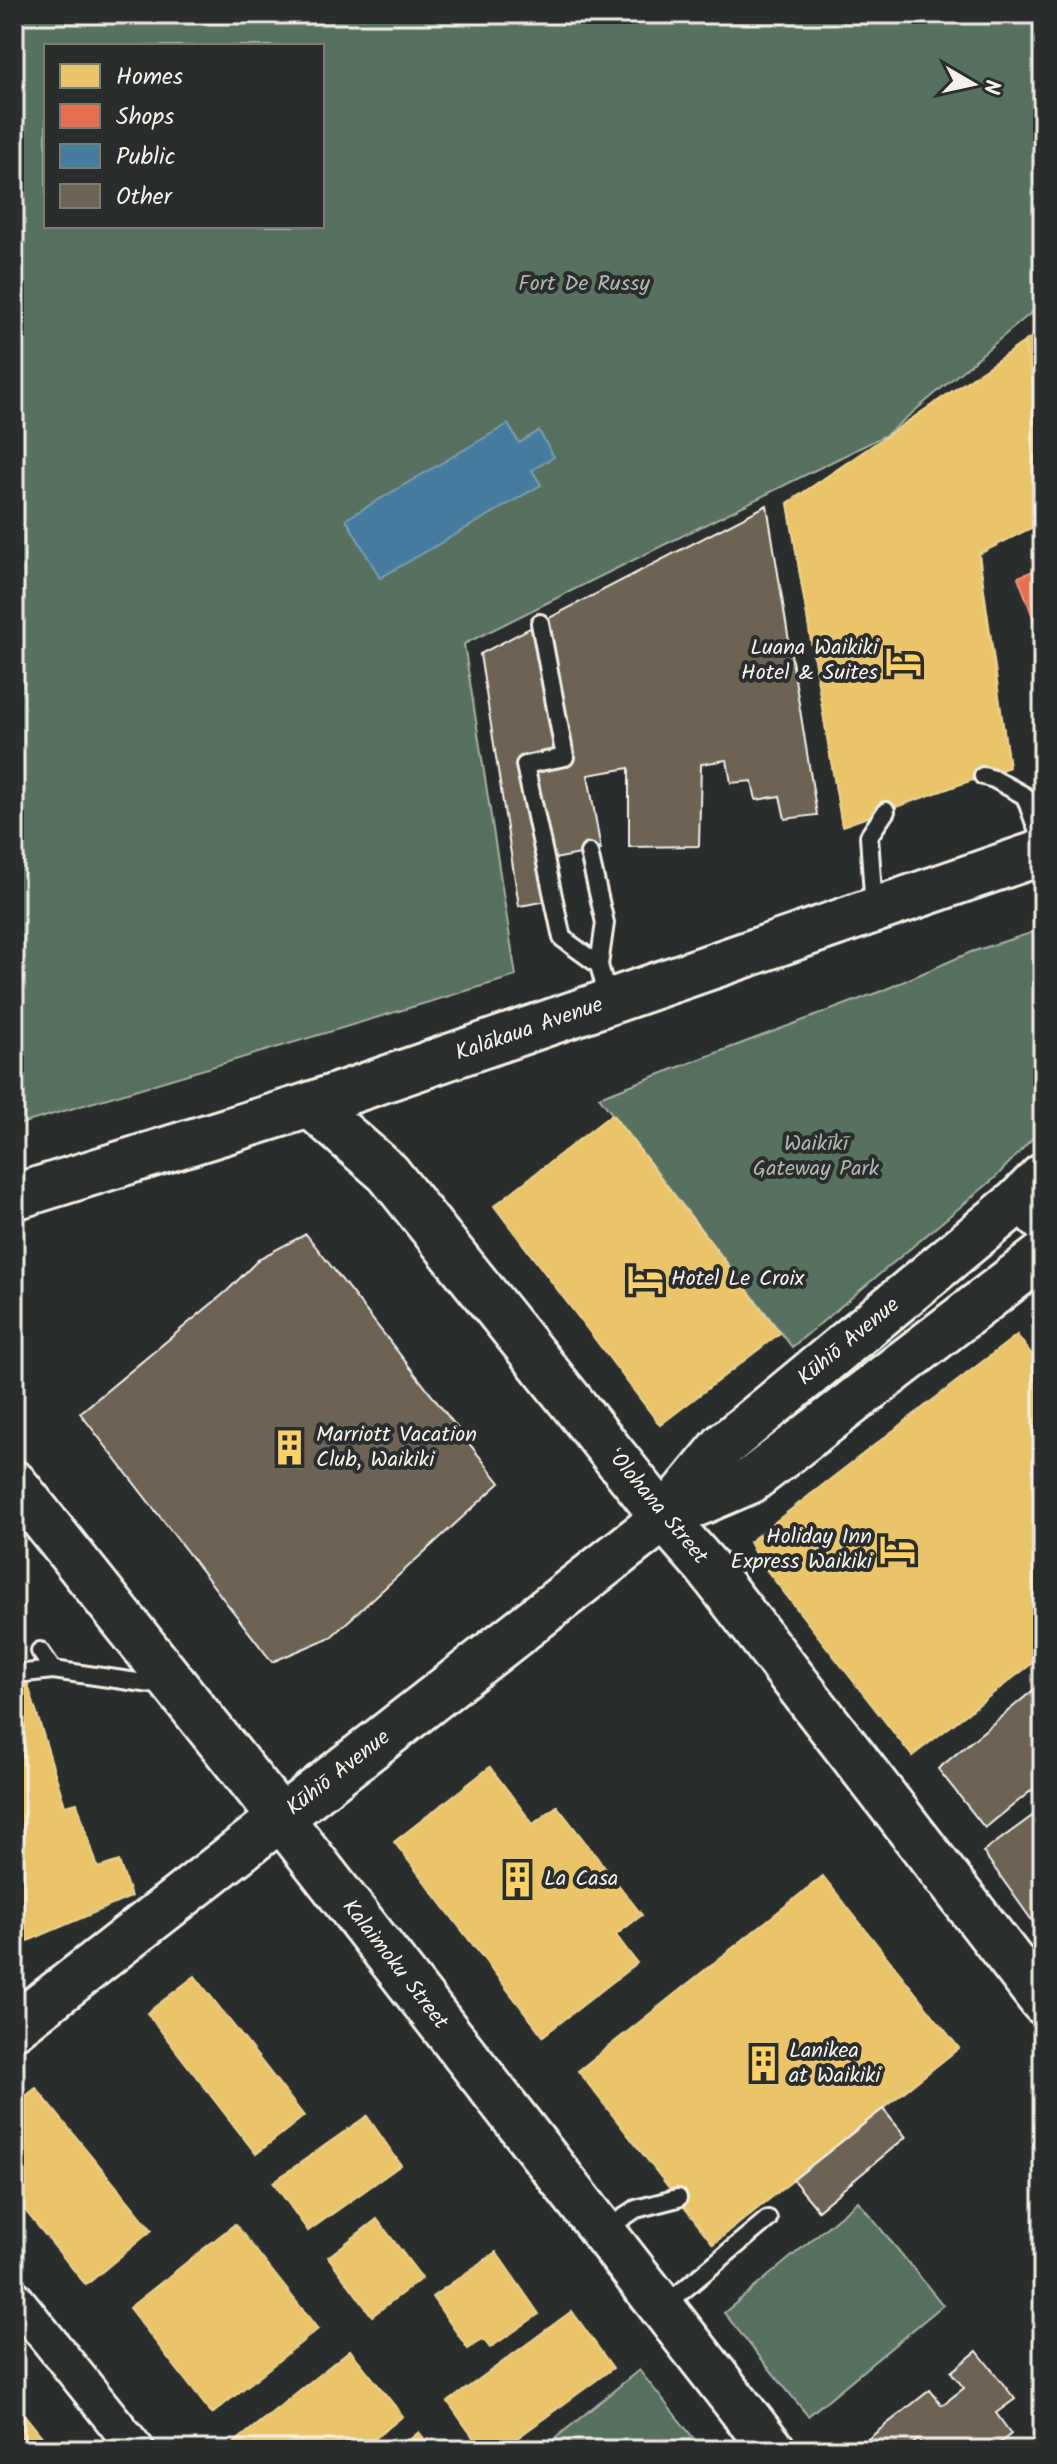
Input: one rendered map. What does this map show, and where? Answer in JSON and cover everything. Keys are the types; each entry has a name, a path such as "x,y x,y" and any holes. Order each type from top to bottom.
{"street":[{"name":"Kalākaua Avenue","path":"14,1197 310,1105 604,984 874,911 1043,852"},
{"name":"ʻOlohana Street","path":"310,1105 388,1173 664,1518 707,1567 1043,2002"},
{"name":"Kūhiō Avenue","path":"14,2027 664,1518 724,1445 1034,1201"},
{"name":"Kūhiō Avenue","path":"664,1518 750,1481 1043,1255"},
{"name":"Kalaimoku Street","path":"14,1483 280,1817 773,2450"},
{"path":"14,2297 137,2450"}],"lane":[{"path":"540,623 565,757 525,765 562,938 604,984"},
{"path":"983,776 1025,796 1043,846"},
{"path":"874,911 869,836 886,811"},
{"path":"589,853 605,923 604,984"},
{"path":"40,1651 53,1670"},
{"path":"25,1673 53,1670 175,1687"},
{"path":"604,2231 636,2209 678,2198"},
{"path":"662,2308 768,2219"}],"green space":[{"name":"Fort De Russy","path":"14,14 1043,14 1043,367 1032,312 886,435 464,644 516,976 14,1126"},
{"name":"Waikīkī Gateway Park","path":"1043,929 1043,1127 995,1178 792,1347 599,1097 884,990 971,952"},
{"path":"858,2201 943,2305 808,2416 724,2313"},
{"path":"639,2370 703,2450 541,2450"}],"building: Homes":[{"name":"Luana Waikiki Hotel & Suites","path":"1039,332 1043,348 1043,522 979,554 1009,767 842,826 788,503"},
{"name":"Luana Waikiki Hotel & Suites","path":"1024,343 1043,432 1043,522 978,554 1009,767 842,826 788,503"},
{"name":"Hotel Le Croix","path":"612,1114 780,1333 660,1425 494,1206"},
{"name":"Holiday Inn Express Waikiki","path":"1017,1335 1043,1369 1043,1655 912,1756 757,1558 749,1542"},
{"path":"14,1639 65,1806 77,1803 98,1868 119,1861 131,1897 14,1947"},
{"name":"La Casa","path":"490,1767 533,1824 557,1806 642,1915 616,1935 637,1963 543,2036 394,1842"},
{"name":"Lanikea at Waikiki","path":"823,1876 959,2048 713,2244 578,2071"},
{"path":"195,1976 304,2116 256,2154 147,2013"},
{"path":"36,2088 152,2230 86,2285 14,2197 14,2105"},
{"path":"367,2116 401,2165 308,2231 273,2182"},
{"path":"377,2219 422,2278 372,2316 328,2257"},
{"path":"235,2224 318,2329 212,2414 129,2308"},
{"path":"496,2252 539,2314 490,2348 483,2339 468,2349 432,2297"},
{"path":"572,2311 613,2368 501,2450 482,2450 448,2402"},
{"path":"350,2350 403,2416 361,2450 225,2450"},
{"path":"14,2402 44,2439 29,2450 14,2450"},
{"path":"419,2432 433,2450 397,2450"}],"building: Shops":[{"path":"1043,567 1043,637 1041,638 1018,577"}],"building: Public":[{"path":"508,424 519,443 539,431 554,457 532,470 541,485 380,578 346,519"}],"building: Other":[{"path":"767,505 817,815 785,819 780,796 756,800 752,781 731,783 727,760 701,764 699,846 629,847 629,768 588,775 601,850 554,859 560,899 519,906 480,654"},
{"name":"Marriott Vacation Club, Waikiki","path":"306,1234 500,1483 331,1637 272,1662 80,1413 227,1291 260,1258"},
{"path":"1043,1682 1043,1781 985,1828 938,1769"},
{"path":"1043,1808 1043,1936 983,1852"},
{"path":"883,2109 906,2137 818,2210 793,2180"},
{"path":"977,2351 1015,2399 996,2413 1011,2434 991,2450 926,2450 918,2440 905,2450 854,2450 930,2390 942,2405 964,2388 951,2372"}],"place":[{"name":"Luana Waikiki Hotel & Suites","path":"904,661"},
{"name":"Hotel Le Croix","path":"645,1279"},
{"name":"Marriott Vacation Club, Waikiki","path":"290,1448"},
{"name":"Holiday Inn Express Waikiki","path":"898,1550"},
{"name":"La Casa","path":"518,1879"},
{"name":"Lanikea at Waikiki","path":"763,2064"}]}
